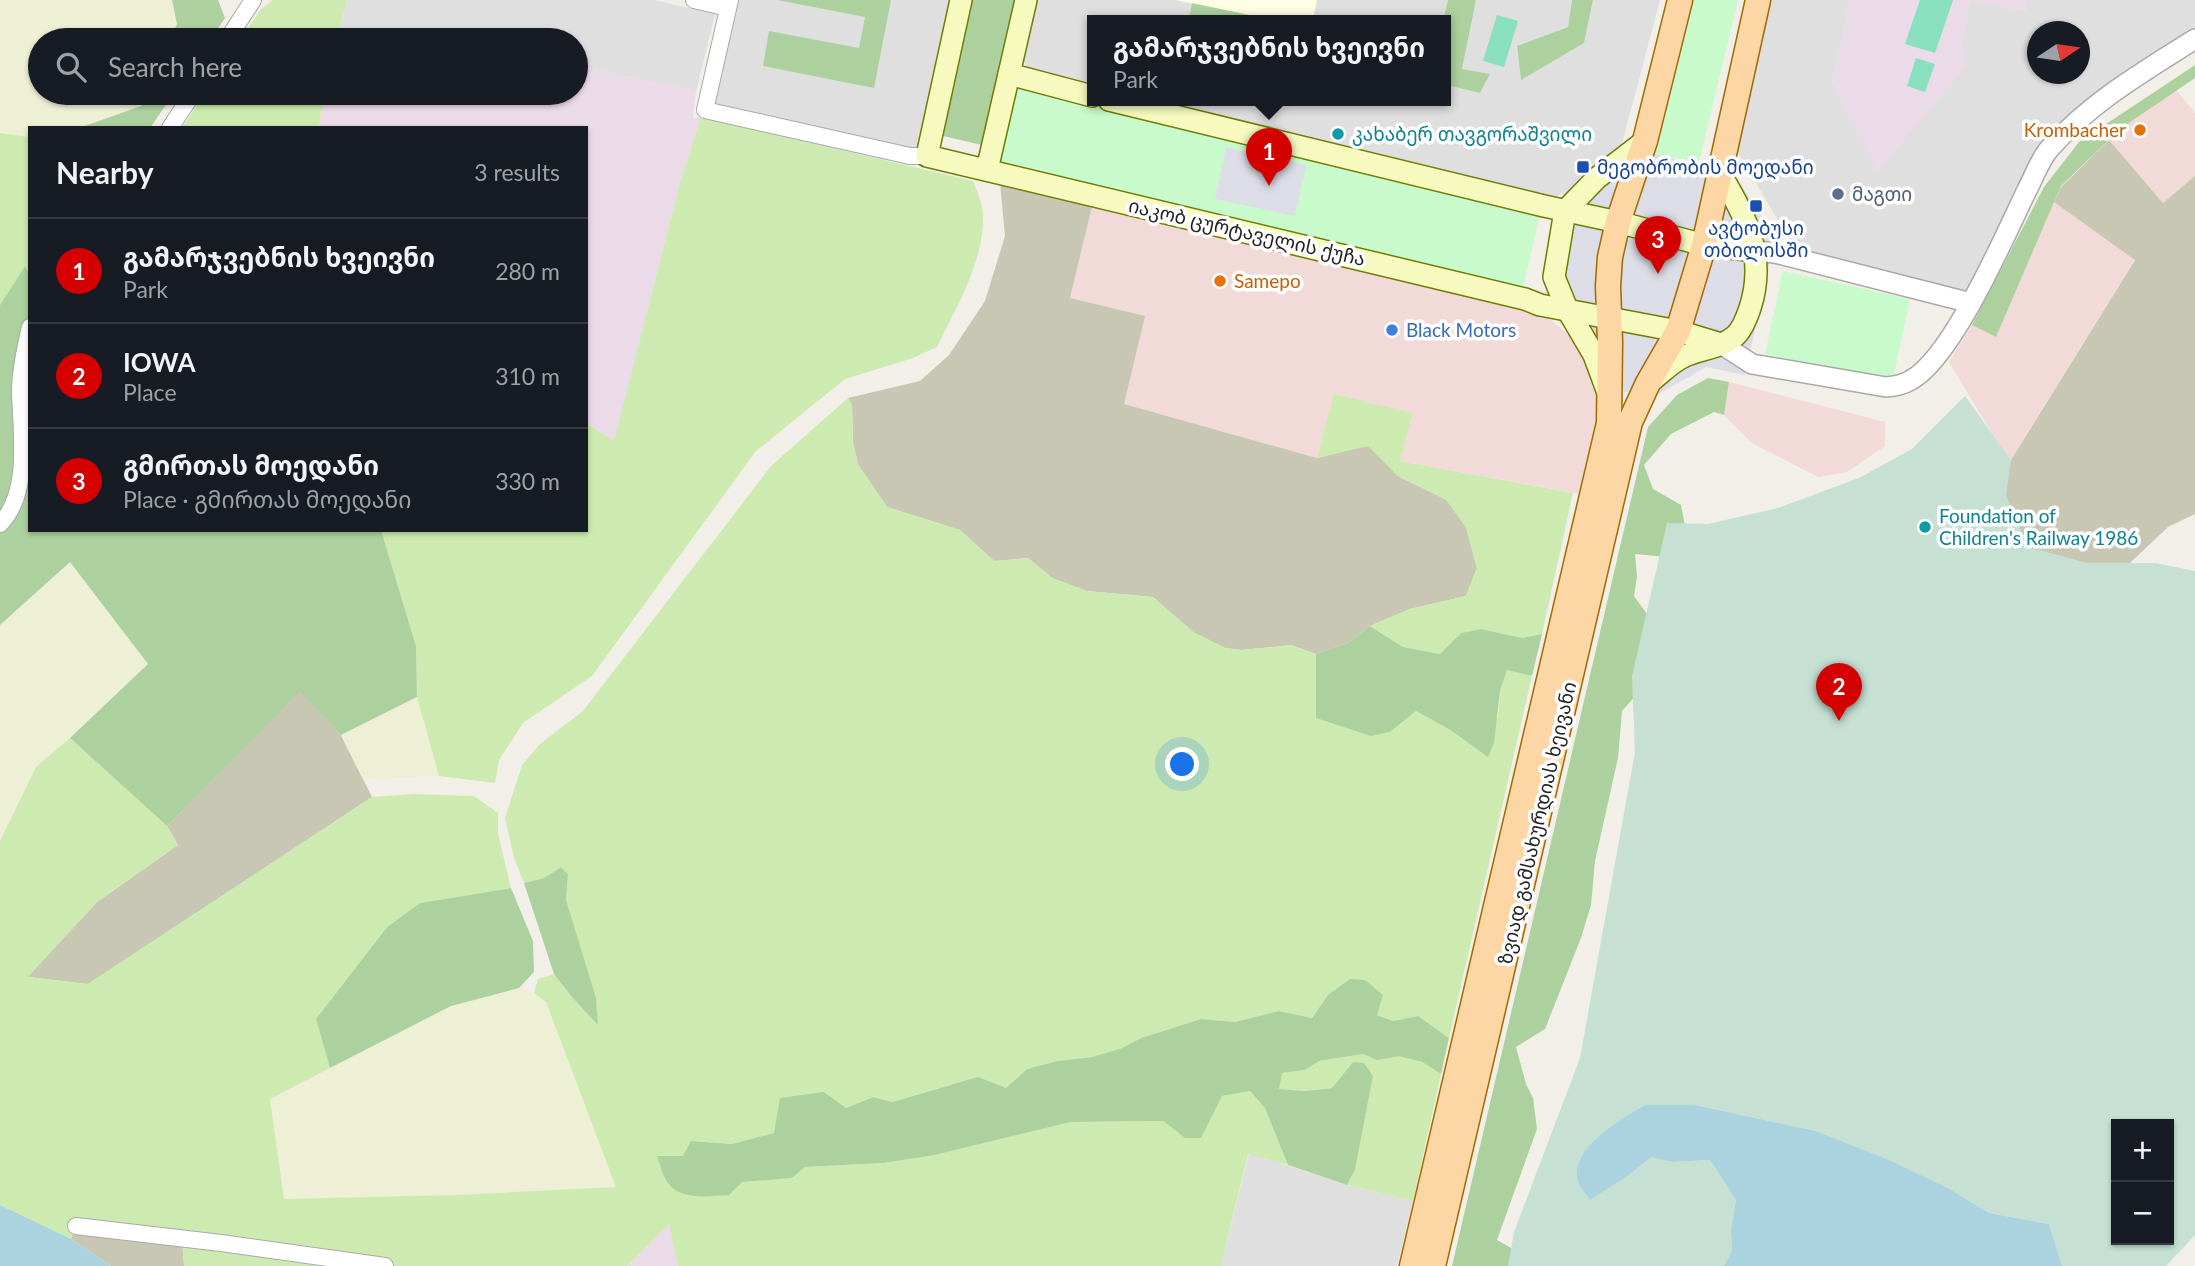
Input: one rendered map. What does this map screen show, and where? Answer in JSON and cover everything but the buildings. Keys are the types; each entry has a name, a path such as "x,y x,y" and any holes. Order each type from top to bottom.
{"main road":[{"path":"927,156 961,0"},
{"path":"987,170 1026,0"},
{"name":"ზვიად გამსახურდიას ხეივანი","path":"1481,1017 1609,423 1608,286 1611,257 1618,222 1645,141 1681,0"},
{"name":"ზვიად გამსახურდიას ხეივანი","path":"1412,1266 1465,1084 1630,422 1648,383 1678,331 1704,245 1758,0"},
{"path":"1009,74 1087,95"},
{"path":"1134,106 1704,245 1756,251"},
{"path":"1610,398 1594,355 1567,309 1554,277 1565,211 1597,178 1645,141"},
{"name":"იაკობ ცურტაველის ქუჩა","path":"927,156 1567,309 1678,331 1721,344"},
{"path":"1648,383 1683,357 1721,344 1736,335 1747,316 1754,295 1756,251 1740,210 1719,172"},
{"name":"ზვიად გამსახურდიას ხეივანი","path":"1433,1266 1465,1084"}],"street":[{"path":"237,0 243,16"},
{"path":"236,28 253,0"},
{"path":"694,0 729,4 705,110 910,156 927,156"},
{"path":"1721,344 1752,364 1886,387 1900,386 1913,379 1942,351 1971,303 2047,150 2088,110 2195,39"},
{"path":"171,126 185,105"},
{"path":"1756,251 1776,253 1971,303"},
{"path":"0,524 9,515 20,480 23,428 20,390 28,340"},
{"path":"76,1226 385,1266"}],"shaded area":[{"path":"0,0 172,0 177,24 175,28 28,28 28,105 141,105 85,126 28,126 28,137 0,133"},
{"path":"347,0 654,0 715,14 696,92 588,68 588,28 339,28"},
{"path":"735,0 952,0 917,149 716,106 713,93"},
{"path":"1028,0 1448,0 1444,15 1248,15 1193,4 1190,15 1087,15 1087,90 1034,77 1017,51"},
{"path":"1175,0 1317,0 1314,15 1248,15"},
{"path":"1476,0 1572,0 1568,27 1517,47 1521,79 1584,43 1593,0 1660,0 1622,144 1552,201 1155,106 1451,106 1451,86 1479,93 1489,74 1462,69"},
{"path":"1771,0 1850,0 1832,83 1961,51 1970,0 2025,11 2027,0 2195,0 2195,36 2088,103 1967,296 1803,263 1736,149"},
{"path":"1850,0 2027,0 2025,11 1970,1 1961,51 1969,64 1877,172 1832,83"},
{"path":"588,68 696,92 693,118 701,117 680,183 614,442 588,424 588,126 318,126 323,105 588,105"},
{"path":"2176,90 2195,113 2195,176 2163,203 2109,140 2120,129"},
{"path":"2109,140 2163,203 2195,176 2195,514 2168,527 2113,579 2042,583 1998,508 2011,460 2135,260 2054,202 2061,187"},
{"path":"1612,145 1732,171 1775,238 1745,375 1706,367 1657,395 1600,389 1575,337 1554,316 1542,311 1564,189"},
{"path":"1226,147 1306,165 1295,216 1215,199"},
{"path":"1000,183 1092,207 1070,298 1145,316 1124,404 1317,458 1368,445 1398,476 1446,499 1466,527 1477,568 1466,596 1410,609 1370,626 1348,643 1316,654 1291,645 1242,650 1225,648 1193,632 1153,597 1087,591 1052,578 1028,558 994,561 960,530 887,507 858,465 853,442 852,406 848,398 920,381 949,355 985,301 1005,236"},
{"path":"2054,202 2135,259 2011,460 1949,362 1972,325 1996,336"},
{"path":"1092,207 1545,315 1573,338 1595,380 1602,430 1591,496 1400,461 1413,413 1334,395 1317,458 1123,404 1070,298"},
{"path":"1729,382 1885,422 1885,446 1847,472 1818,477 1752,443 1724,415"},
{"path":"1965,396 2011,460 2006,495 2028,547 2087,563 2156,563 2195,571 2195,1235 2166,1266 2062,1266 2049,1224 1989,1213 1948,1188 1816,1131 1695,1105 1630,1174 1651,1156 1673,1162 1710,1160 1736,1200 1731,1230 1732,1250 1724,1266 1508,1266 1514,1232 1580,1058 1635,752 1632,676 1667,523 1708,524 1778,508 1859,478 1912,449"},
{"path":"70,562 148,664 36,767 0,841 0,625"},
{"path":"300,690 341,735 372,797 88,984 27,977 97,902 178,845 167,826"},
{"path":"417,697 439,776 363,779 341,735"},
{"path":"519,988 534,993 546,1002 617,1187 284,1200 270,1099 451,1006"},
{"path":"1249,1153 1347,1185 1413,1201 1397,1266 1221,1266"},
{"path":"669,1223 678,1266 627,1266 659,1233"},
{"path":"76,1226 182,1239 184,1266 111,1266 71,1239"}],"green space":[{"path":"172,0 218,0 225,18 218,28 175,28 177,24"},
{"path":"273,0 347,0 339,28 248,28 261,9"},
{"path":"777,0 891,0 874,88 763,66 769,31 859,48 865,17"},
{"path":"968,0 1018,0 986,146 939,135"},
{"path":"1448,0 1476,0 1462,69 1490,74 1480,93 1451,86 1451,15 1444,15"},
{"path":"1572,0 1593,0 1584,43 1521,80 1517,46 1568,27"},
{"path":"1684,0 1738,0 1699,162 1644,152"},
{"path":"1920,0 1953,0 1935,53 1905,44"},
{"path":"1192,3 1249,15 1190,15"},
{"path":"1497,15 1518,21 1504,67 1483,61"},
{"path":"1916,58 1935,64 1925,92 1907,86"},
{"path":"2195,65 2195,78 2120,129 2061,186 1996,337 1972,325 2044,187 2079,142"},
{"path":"1015,85 1087,102 1087,106 1105,106 1541,208 1523,289 998,164"},
{"path":"166,105 151,126 85,126 141,106"},
{"path":"197,105 323,105 318,126 183,126"},
{"path":"701,117 973,181 983,213 975,265 937,347 913,358 845,379 756,451 592,676 523,723 499,760 495,783 439,776 417,697 416,646 382,532 588,532 588,424 614,441 680,183"},
{"path":"0,133 28,137 28,272 25,266 0,305"},
{"path":"25,266 28,272 28,532 382,532 416,646 417,697 341,735 300,691 167,826 70,738 148,664 70,562 0,625 0,305"},
{"path":"1783,271 1910,299 1892,383 1765,354"},
{"path":"1708,378 1729,382 1724,415 1714,412 1671,434 1644,465 1653,489 1681,505 1688,542 1677,558 1635,554 1637,576 1634,596 1660,632 1646,684 1622,711 1618,758 1595,861 1591,905 1581,938 1545,1029 1516,1047 1526,1084 1533,1098 1537,1129 1497,1240 1531,1259 1699,1266 1452,1266 1648,427 1677,395"},
{"path":"1334,394 1413,413 1400,461 1573,493 1542,634 1522,638 1481,629 1461,633 1440,654 1403,647 1370,626 1410,609 1466,596 1477,568 1466,527 1446,500 1398,476 1368,446 1317,458"},
{"path":"848,398 852,406 853,442 858,464 887,507 960,530 994,561 1028,558 1052,578 1087,591 1153,597 1193,632 1225,648 1242,650 1291,645 1316,654 1317,718 1390,732 1416,711 1452,731 1498,718 1500,691 1507,669 1532,676 1449,1038 1418,1016 1393,1021 1328,995 1312,1018 1279,1011 1235,1022 1201,1019 1092,1057 1057,1061 1027,1069 1006,1088 949,1085 892,1102 873,1097 845,1108 824,1092 774,1133 732,1144 691,1141 684,1156 658,1156 742,1182 792,1178 805,1167 884,1163 935,1155 1071,1122 1163,1121 1185,1138 1222,1096 1250,1091 1265,1107 1288,1165 1248,1154 1221,1266 678,1266 669,1224 627,1266 184,1266 182,1239 76,1226 71,1239 0,1205 0,841 36,767 70,738 167,826 178,845 97,902 28,977 88,984 372,797 414,794 474,796 498,813 498,834 511,888 420,903 387,927 316,1019 330,1068 270,1099 284,1199 455,1195 616,1187 546,1002 534,993 538,979 554,974 598,1023 566,900 568,874 561,867 544,878 524,883 514,858 505,818 522,765 540,744 583,711 771,466"},
{"path":"1370,626 1403,647 1440,654 1461,633 1481,629 1522,638 1542,634 1532,676 1507,670 1500,691 1494,743 1488,757 1452,731 1416,711 1390,732 1371,736 1316,718 1316,654 1348,643"},
{"path":"561,867 568,874 566,900 596,998 598,1025 554,974 524,883 544,878"},
{"path":"511,888 533,941 534,972 519,988 451,1006 330,1068 316,1019 387,927 420,903"},
{"path":"1350,979 1365,980 1383,995 1377,1015 1393,1021 1418,1016 1449,1038 1441,1074 1422,1062 1399,1056 1377,1060 1363,1054 1319,1061 1305,1070 1282,1073 1279,1089 1305,1091 1332,1088 1353,1062 1364,1063 1373,1076 1355,1170 1347,1185 1288,1165 1265,1108 1250,1091 1222,1096 1201,1138 1185,1138 1163,1121 1071,1122 935,1155 884,1163 805,1167 792,1178 742,1182 729,1195 696,1196 680,1193 666,1180 657,1156 683,1156 691,1141 732,1144 774,1133 780,1098 824,1092 846,1108 873,1097 892,1102 978,1077 1006,1088 1027,1069 1057,1061 1092,1057 1201,1019 1235,1022 1279,1011 1312,1018 1328,995"},
{"path":"1363,1054 1380,1059 1407,1057 1441,1074 1413,1201 1347,1185 1355,1170 1373,1076 1353,1062 1332,1088 1305,1091 1278,1089 1282,1073 1305,1070 1319,1061"}],"water":[{"path":"1645,1105 1695,1105 1816,1131 1889,1160 1948,1188 1989,1213 2049,1224 2062,1266 1724,1266 1732,1250 1731,1230 1736,1200 1710,1160 1673,1162 1651,1157 1590,1200 1579,1183 1577,1169 1589,1146 1611,1126"},
{"path":"0,1205 71,1239 111,1266 0,1266"}],"place":[{"name":"Krombacher","path":"2140,130"},
{"name":"კახაბერ თავგორაშვილი","path":"1338,134"},
{"name":"მეგობრობის მოედანი","path":"1583,167"},
{"name":"გამარჯვებნის ხვეივნი","path":"1269,186"},
{"name":"მაგთი","path":"1838,194"},
{"name":"ავტობუსი თბილისში","path":"1756,206"},
{"name":"გმირთას მოედანი","path":"1658,274"},
{"name":"Samepo","path":"1220,281"},
{"name":"Black Motors","path":"1392,330"},
{"name":"Foundation of Children's Railway 1986","path":"1925,527"},
{"name":"IOWA","path":"1839,721"}]}
